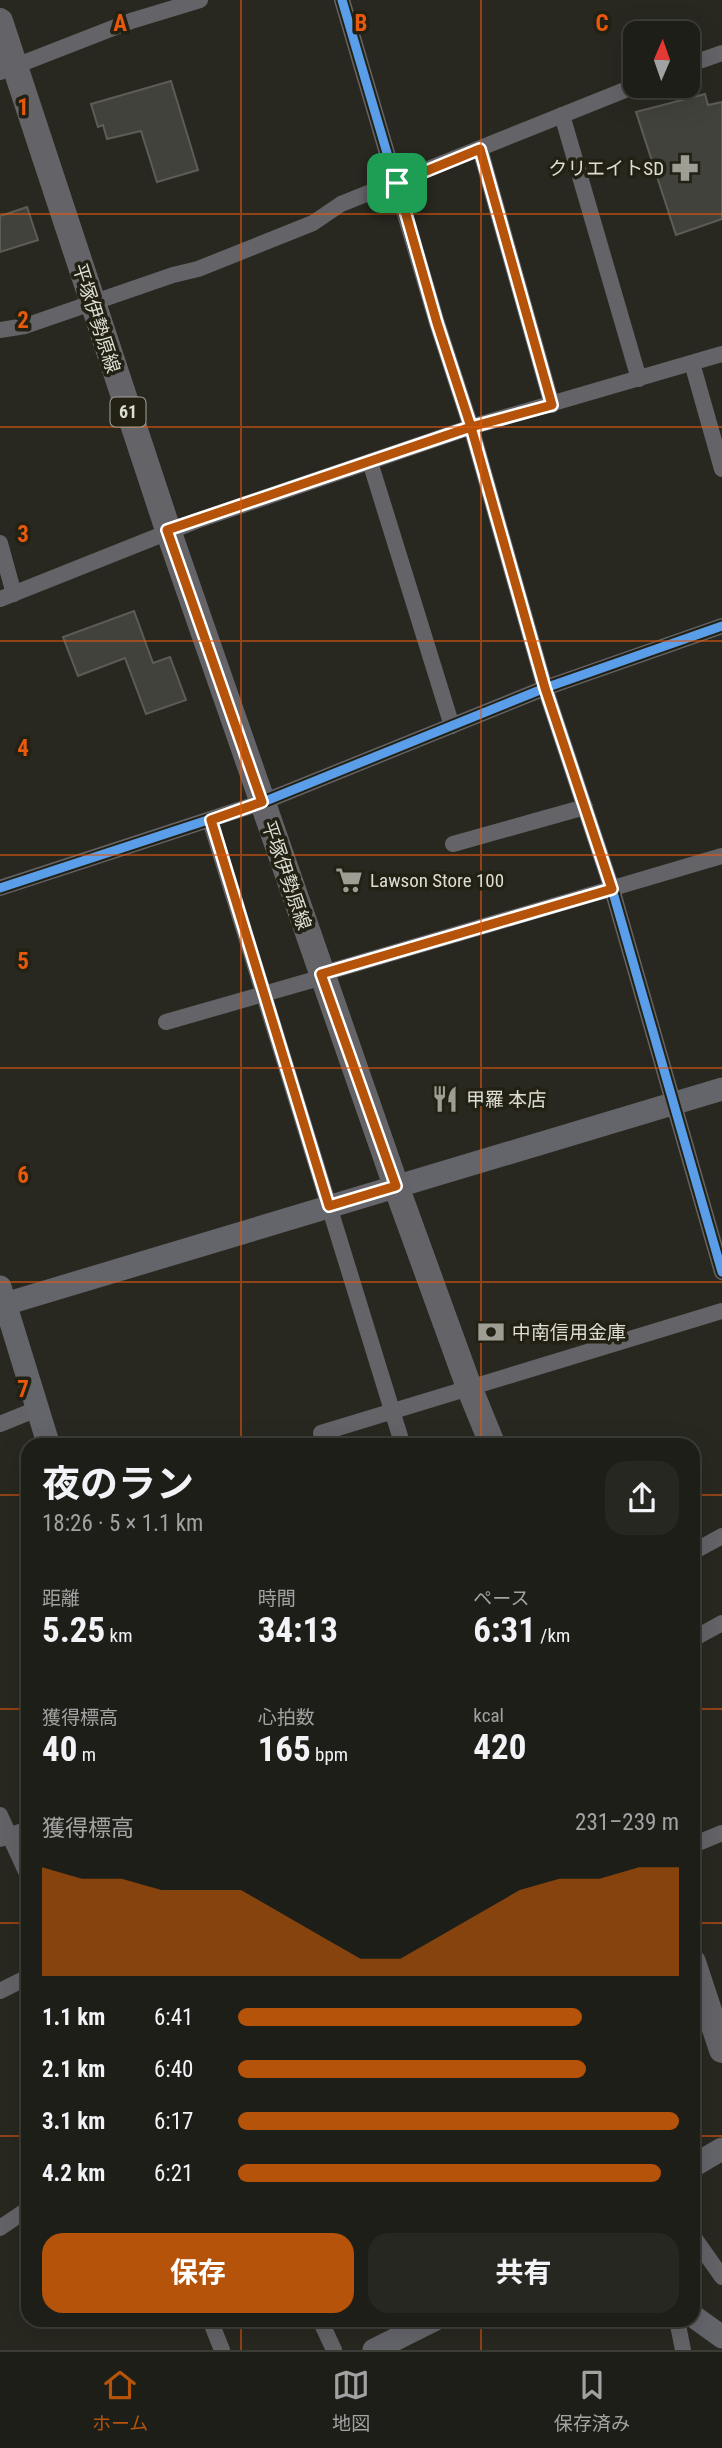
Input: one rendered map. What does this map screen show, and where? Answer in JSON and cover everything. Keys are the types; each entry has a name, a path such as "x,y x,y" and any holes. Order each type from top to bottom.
{"main road":[{"name":"平塚伊勢原線","path":"0,20 8,69 92,304 167,530 396,1186 469,1387 491,1438"},
{"path":"700,1983 722,2050"}],"street":[{"path":"8,69 131,20 200,0"},
{"path":"342,0 437,323 471,427 545,688 612,889 722,1272"},
{"path":"700,61 722,53"},
{"path":"0,330 24,326 198,269 313,223 341,204 623,91"},
{"path":"562,115 639,379"},
{"path":"480,149 552,405"},
{"path":"0,543 7,597 167,530 471,427 722,354"},
{"path":"692,363 722,469"},
{"path":"370,462 452,726"},
{"path":"0,888 262,802 545,688 722,626"},
{"path":"453,844 585,807"},
{"path":"211,820 400,1438"},
{"path":"166,1022 722,856"},
{"path":"46,1438 2,1296 329,1206 722,1089"},
{"path":"321,1433 722,1311"},
{"path":"0,1424 37,1409"},
{"path":"700,1548 722,1535"},
{"path":"700,1635 722,1623"},
{"path":"0,1815 4,1837 21,1865"},
{"path":"4,1837 21,1831"},
{"path":"700,1842 722,1833"},
{"path":"0,1991 21,1980"},
{"path":"700,2162 722,2150"},
{"path":"0,2228 21,2214"},
{"path":"700,2246 722,2277"},
{"path":"700,2321 722,2337"},
{"path":"213,2327 222,2350"},
{"path":"323,2327 334,2350"},
{"path":"374,2350 420,2327"},
{"path":"678,2327 683,2350"}],"building":[{"path":"171,81 198,170 157,182 141,131 107,139 103,125 98,127 91,104"},
{"path":"705,94 708,105 722,102 722,219 676,235 636,112 690,98 700,98 700,95"},
{"path":"27,207 38,240 0,252 0,216"},
{"path":"134,611 153,663 170,657 186,700 146,714 125,658 78,676 63,637"}],"cycle path":[{"path":"342,0 437,323 471,427 545,688 612,889 722,1272"},
{"path":"0,888 263,802 545,688 722,626"}],"place":[{"name":"クリエイトSD","path":"685,168"},
{"name":"Lawson Store 100","path":"349,880"},
{"name":"甲羅 本店","path":"445,1099"},
{"name":"中南信用金庫","path":"491,1332"}],"route":[{"path":"397,183 437,323 471,427 167,530 262,802 211,820 329,1206 396,1186 321,974 612,889 545,688 471,427 552,405 480,149 397,183"}]}
